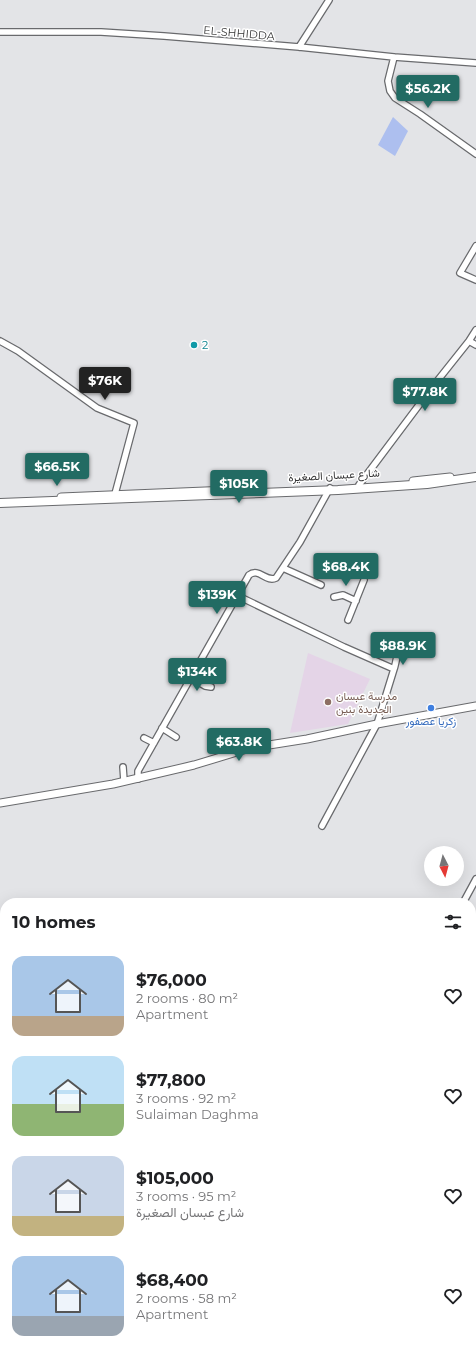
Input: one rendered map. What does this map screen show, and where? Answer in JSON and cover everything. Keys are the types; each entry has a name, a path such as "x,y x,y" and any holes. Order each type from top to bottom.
{"main road":[{"name":"شارع عبسان الصغيرة","path":"0,501 330,489 426,484 476,477"}],"street":[{"path":"299,47 329,0"},
{"name":"EL-SHHIDDA","path":"0,30 7,32 101,32 299,47 394,57 476,62"},
{"path":"394,57 388,81 390,91 395,98 476,154"},
{"path":"476,246 460,273 476,280"},
{"path":"359,485 476,330"},
{"path":"0,341 18,351 97,408 134,423 115,494"},
{"path":"469,341 476,345"},
{"name":"شارع عبسان الصغيرة","path":"0,501 115,494 330,489 476,474"},
{"path":"138,779 138,771 190,677 238,596 246,579 250,574 257,573 273,580 278,576 300,542 330,489"},
{"path":"283,568 321,585"},
{"path":"348,620 364,580"},
{"path":"334,597 343,595 356,601"},
{"path":"238,596 344,647 394,669"},
{"path":"322,826 377,724 401,644 409,640 426,639"},
{"path":"190,677 205,686 212,687"},
{"path":"0,803 138,779 194,765 250,748 307,739 377,724 476,706"},
{"path":"162,728 176,737"},
{"path":"144,738 154,743"},
{"path":"123,767 124,781"},
{"path":"465,898 476,879"}],"shaded area":[{"path":"393,117 408,131 395,156 378,145"},
{"name":"مدرسة عبسان الجديدة بنين","path":"308,653 370,679 348,724 290,733"}],"place":[{"name":"2","path":"194,345"},
{"name":"مدرسة عبسان الجديدة بنين","path":"328,702"},
{"name":"زكريا عصفور","path":"431,708"}]}
